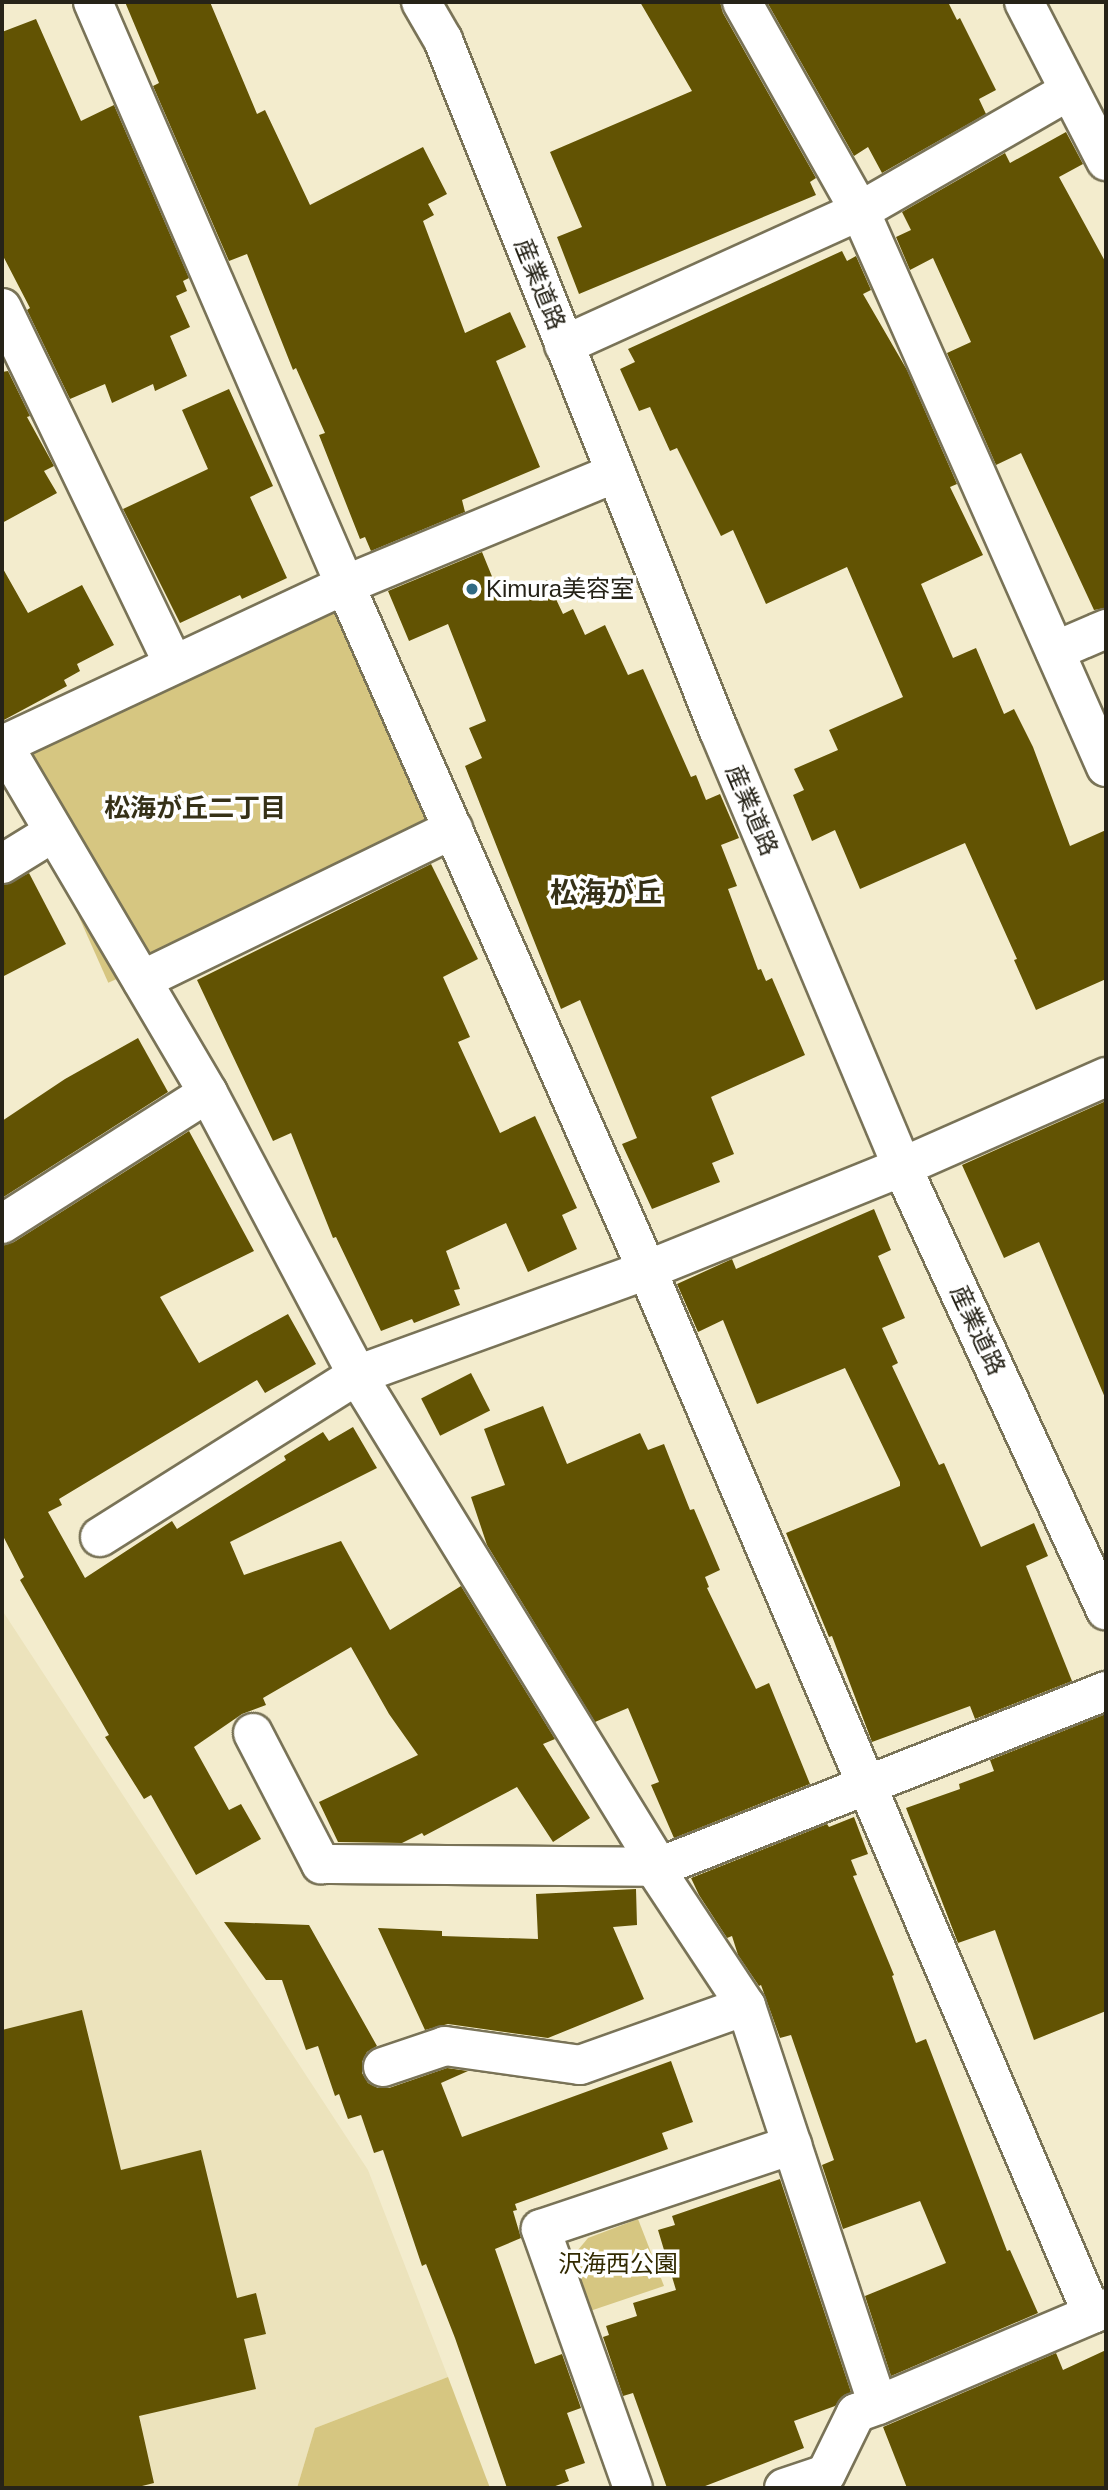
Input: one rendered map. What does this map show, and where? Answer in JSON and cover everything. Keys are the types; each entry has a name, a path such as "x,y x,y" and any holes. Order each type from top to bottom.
{"street":[{"path":"93,2 345,585 647,1270 867,1787 1099,2311 856,2413 826,2474 784,2488"},
{"name":"産業道路","path":"421,2 443,40 719,731 902,1167 1106,1609"},
{"path":"742,2 860,211 1106,767"},
{"path":"1024,2 1106,161"},
{"path":"564,345 860,211 1069,91"},
{"path":"2,308 173,664"},
{"path":"616,473 345,585 2,744 208,1093 357,1375 659,1867 658,1873 746,2006 878,2406"},
{"path":"1055,651 1106,629"},
{"path":"142,980 453,829"},
{"path":"2,864 54,832"},
{"path":"100,1537 357,1375 647,1270 902,1167 1106,1077"},
{"path":"2,1224 208,1093"},
{"path":"253,1733 321,1864 659,1867 1106,1691"},
{"path":"383,2067 445,2046 580,2065 746,2006"},
{"path":"633,2488 541,2229 792,2145"}],"shaded area":[{"path":"2,1610 368,2170 448,2377 315,2428 297,2488 2,2488"}],"green space":[{"path":"345,585 454,829 108,983 2,744 2,738"},
{"name":"沢海西公園","path":"638,2219 664,2286 590,2311 573,2256 588,2238"},
{"path":"448,2377 490,2488 297,2488 315,2428"}],"building":[{"path":"125,2 210,2 257,114 265,110 310,205 423,147 447,194 428,204 434,215 423,221 465,333 510,312 526,347 496,361 540,467 462,500 465,512 371,551 365,537 360,539 319,435 325,433 296,368 293,370 247,254 229,261 153,86 159,83"},
{"path":"640,2 720,2 723,13 816,178 810,182 816,195 579,294 557,237 582,227 550,152 692,91"},
{"path":"767,2 948,2 957,20 960,18 996,90 979,99 986,114 882,173 868,147 854,156"},
{"path":"36,19 81,121 114,105 189,278 183,281 187,291 176,296 190,327 170,336 187,376 155,391 153,384 112,403 105,384 70,399 27,310 30,308 2,254 2,32"},
{"path":"1066,132 1083,164 1059,177 1106,263 1106,608 1094,610 1021,453 996,465 947,353 971,342 933,258 910,270 896,237 911,230 902,212 1005,153 1010,163"},
{"path":"842,251 847,261 856,256 871,290 863,294 907,370 957,484 950,487 983,555 921,584 953,658 976,648 1004,714 1014,709 1033,747 1070,846 1106,830 1106,979 1036,1010 1014,960 1017,959 965,843 860,889 835,830 812,841 793,795 804,790 794,769 838,750 829,730 903,697 847,567 766,604 733,530 721,536 677,448 670,451 650,407 639,411 620,369 635,362 628,349"},
{"path":"8,371 30,416 27,417 54,466 44,471 57,493 2,523 2,372"},
{"path":"229,389 273,486 250,497 287,578 242,599 240,595 180,623 123,509 208,469 182,410"},
{"path":"482,552 502,601 547,580 563,614 573,609 585,635 605,625 628,675 643,669 691,777 696,775 706,800 720,794 739,838 721,845 737,886 728,889 758,970 761,969 766,981 772,978 805,1055 711,1097 734,1154 712,1163 720,1182 652,1209 622,1144 637,1138 580,1000 561,1009 465,766 482,758 469,728 486,721 448,624 409,641 388,591"},
{"path":"2,567 28,613 82,585 114,645 77,664 80,671 64,680 67,686 2,721"},
{"path":"431,864 478,959 443,977 470,1037 458,1042 500,1133 535,1116 577,1208 562,1215 577,1249 528,1272 506,1223 446,1251 460,1289 454,1290 460,1305 414,1323 412,1319 381,1331 336,1237 333,1238 291,1133 273,1141 197,980"},
{"path":"29,873 66,944 2,977 2,886"},
{"path":"138,1038 168,1092 2,1198 2,1121 65,1079"},
{"path":"1106,1101 1106,1400 1039,1242 1004,1258 962,1165"},
{"path":"189,1131 254,1251 160,1297 199,1363 288,1314 316,1364 265,1393 257,1380 59,1499 62,1505 48,1512 85,1578 172,1521 177,1529 286,1460 284,1456 323,1432 329,1441 353,1427 377,1468 230,1542 244,1575 341,1541 390,1630 461,1586 555,1739 543,1744 590,1818 553,1842 517,1787 424,1836 422,1833 402,1843 338,1842 319,1802 418,1755 389,1714 351,1647 263,1698 266,1705 242,1714 194,1747 229,1810 241,1804 261,1839 196,1875 151,1795 144,1799 105,1737 109,1735 20,1580 24,1577 2,1534 2,1246 14,1242"},
{"path":"874,1209 891,1250 878,1256 905,1318 882,1328 898,1363 892,1366 939,1465 944,1463 981,1547 1034,1523 1048,1556 1026,1566 1072,1681 975,1719 970,1706 872,1742 832,1636 829,1637 786,1533 900,1486 900,1482 845,1368 757,1404 723,1320 698,1332 677,1284 732,1259 736,1269"},
{"path":"471,1373 490,1410 440,1436 421,1398"},
{"path":"543,1406 567,1464 640,1433 648,1450 664,1444 690,1510 694,1509 720,1570 705,1577 709,1587 707,1588 756,1689 769,1683 810,1784 674,1838 651,1785 659,1782 628,1708 595,1722 487,1545 471,1497 505,1485 484,1429"},
{"path":"1106,1714 1106,2011 1034,2040 995,1930 958,1943 906,1808 960,1789 959,1784 994,1771 990,1760"},
{"path":"854,1817 868,1854 851,1860 857,1875 853,1876 894,1975 892,1976 916,2043 926,2039 1007,2251 1010,2250 1038,2313 891,2376 865,2296 946,2263 920,2201 843,2229 822,2165 834,2160 791,2035 780,2038 761,1985 759,1986 738,1955 732,1936 727,1938 691,1878 827,1824 829,1827"},
{"path":"636,1889 637,1925 613,1927 644,1999 548,2038 448,2024 425,2030 378,1928 442,1931 442,1936 538,1939 536,1894"},
{"path":"224,1922 309,1925 377,2046 367,2052 362,2062 362,2073 368,2083 378,2088 389,2088 447,2068 468,2071 441,2083 462,2137 671,2061 693,2122 662,2133 668,2149 515,2204 517,2210 513,2211 521,2238 495,2249 535,2364 562,2354 581,2408 567,2413 585,2463 565,2470 569,2481 550,2488 507,2488 455,2338 426,2264 422,2266 383,2150 374,2153 361,2115 348,2119 339,2094 335,2096 318,2046 306,2050 282,1980 266,1980"},
{"path":"82,2010 121,2170 201,2150 237,2298 256,2293 266,2334 244,2339 256,2389 139,2416 154,2483 134,2488 2,2488 2,2030"},
{"path":"780,2179 851,2392 835,2406 794,2421 804,2448 700,2488 667,2488 633,2393 623,2396 603,2337 609,2335 606,2326 637,2316 633,2303 676,2290 658,2230 675,2225 672,2216"},
{"path":"1106,2350 1106,2488 907,2488 883,2427 1056,2353 1063,2370"}],"place":[{"name":"Kimura美容室","path":"472,589"}],"district":[{"name":"松海が丘二丁目","path":"195,809"},
{"name":"松海が丘","path":"606,893"}]}
